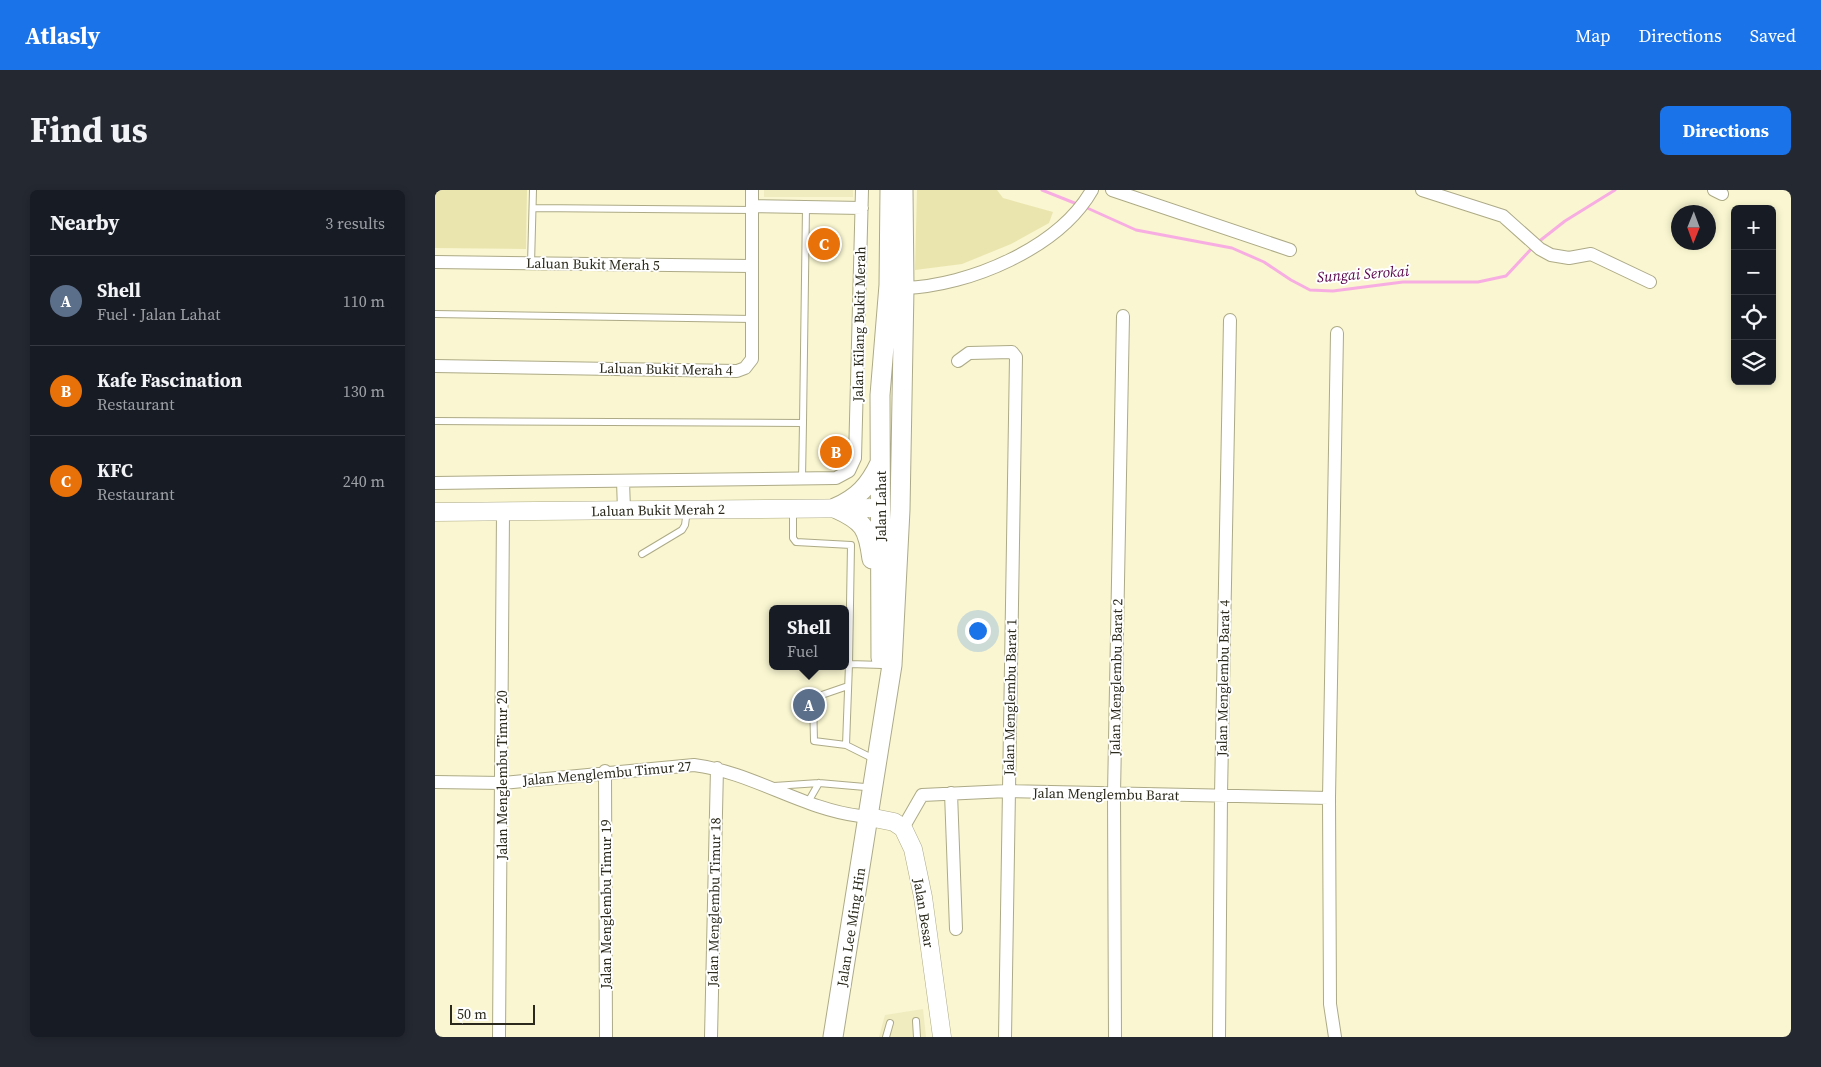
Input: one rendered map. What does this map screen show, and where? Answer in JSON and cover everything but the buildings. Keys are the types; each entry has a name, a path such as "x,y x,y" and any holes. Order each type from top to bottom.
{"main road":[{"path":"881,395 890,356 895,301 897,294 904,288 896,267 894,206 891,190"},
{"name":"Jalan Lahat","path":"887,665 881,508 881,395 889,285 891,190"},
{"name":"Jalan Lahat","path":"862,817 874,759 887,665 894,635 900,510 904,288 903,190"},
{"path":"894,635 891,523 881,508 891,495 892,433 901,391"},
{"path":"835,508 861,494 871,481 881,462"},
{"path":"835,508 863,524 869,537 874,625 887,665"},
{"name":"Jalan Lahat","path":"862,817 865,787 874,759"},
{"name":"Jalan Lee Ming Hin","path":"828,1037 862,817"},
{"name":"Jalan Lee Ming Hin","path":"833,1037 862,817"}],"street":[{"name":"Laluan Bukit Merah 4","path":"435,366 737,371 745,368 752,359 754,319 751,266 752,190"},
{"name":"Jalan Kilang Bukit Merah","path":"803,478 836,478 849,471 855,458 862,190"},
{"path":"1113,190 1290,250"},
{"path":"1422,190 1437,193 1503,216 1540,249 1551,255 1569,258 1591,254 1650,282"},
{"path":"904,288 923,287 971,274 1011,260 1043,241 1072,219 1089,195"},
{"path":"752,208 861,208"},
{"name":"Laluan Bukit Merah 5","path":"435,262 751,266"},
{"name":"Jalan Menglembu Barat 2","path":"1115,1037 1114,794 1123,316"},
{"name":"Jalan Menglembu Barat 4","path":"1219,1037 1221,796 1230,320"},
{"path":"1335,1037 1330,1004 1329,798 1337,333"},
{"name":"Jalan Menglembu Barat 1","path":"958,361 969,353 1012,352 1016,357 1005,1037"},
{"path":"435,483 803,478"},
{"path":"623,481 624,510"},
{"name":"Laluan Bukit Merah 2","path":"435,512 881,508"},
{"name":"Jalan Menglembu Timur 20","path":"499,1037 503,512"},
{"name":"Jalan Menglembu Timur 27","path":"435,782 502,782 694,764 717,768 808,802 862,817"},
{"name":"Jalan Menglembu Timur 18","path":"711,1037 717,768"},
{"name":"Jalan Menglembu Timur 19","path":"605,772 606,1037"},
{"name":"Jalan Menglembu Barat","path":"903,828 922,795 1008,791 1329,798"},
{"path":"951,793 956,929"},
{"path":"862,817 894,822 903,828"},
{"name":"Jalan Besar","path":"903,828 913,849 923,897 942,1037"}],"lane":[{"path":"531,264 533,190"},
{"path":"803,478 806,207"},
{"path":"533,208 752,208"},
{"path":"435,314 754,319"},
{"path":"435,421 803,423"},
{"path":"793,508 793,538 796,542 851,545 849,664 887,665"},
{"path":"642,554 681,530 685,525 687,509"},
{"path":"845,745 849,670"},
{"path":"848,686 813,698 814,741 845,745 874,759"},
{"path":"769,787 819,783 865,787"},
{"path":"808,802 819,783"},
{"path":"916,1021 917,1037"},
{"path":"886,1037 890,1023"}],"shaded area":[{"path":"435,190 527,190 526,249 435,248"},
{"path":"764,190 853,190 853,197 764,197"},
{"path":"917,190 997,190 1003,198 1053,212 1049,223 1011,244 962,264 915,270"},
{"path":"923,1009 926,1037 879,1037 885,1015"}],"waterway":[{"name":"Sungai Serokai","path":"1042,190 1077,204"},
{"name":"Sungai Serokai","path":"1537,243 1565,221 1615,190"},
{"name":"Sungai Serokai","path":"1085,207 1136,230 1232,248 1264,262 1310,290 1333,291 1403,282 1478,282 1506,276 1533,247"}],"place":[{"name":"KFC","path":"824,244"},
{"name":"Kafe Fascination","path":"836,452"},
{"name":"Shell","path":"809,705"}]}
